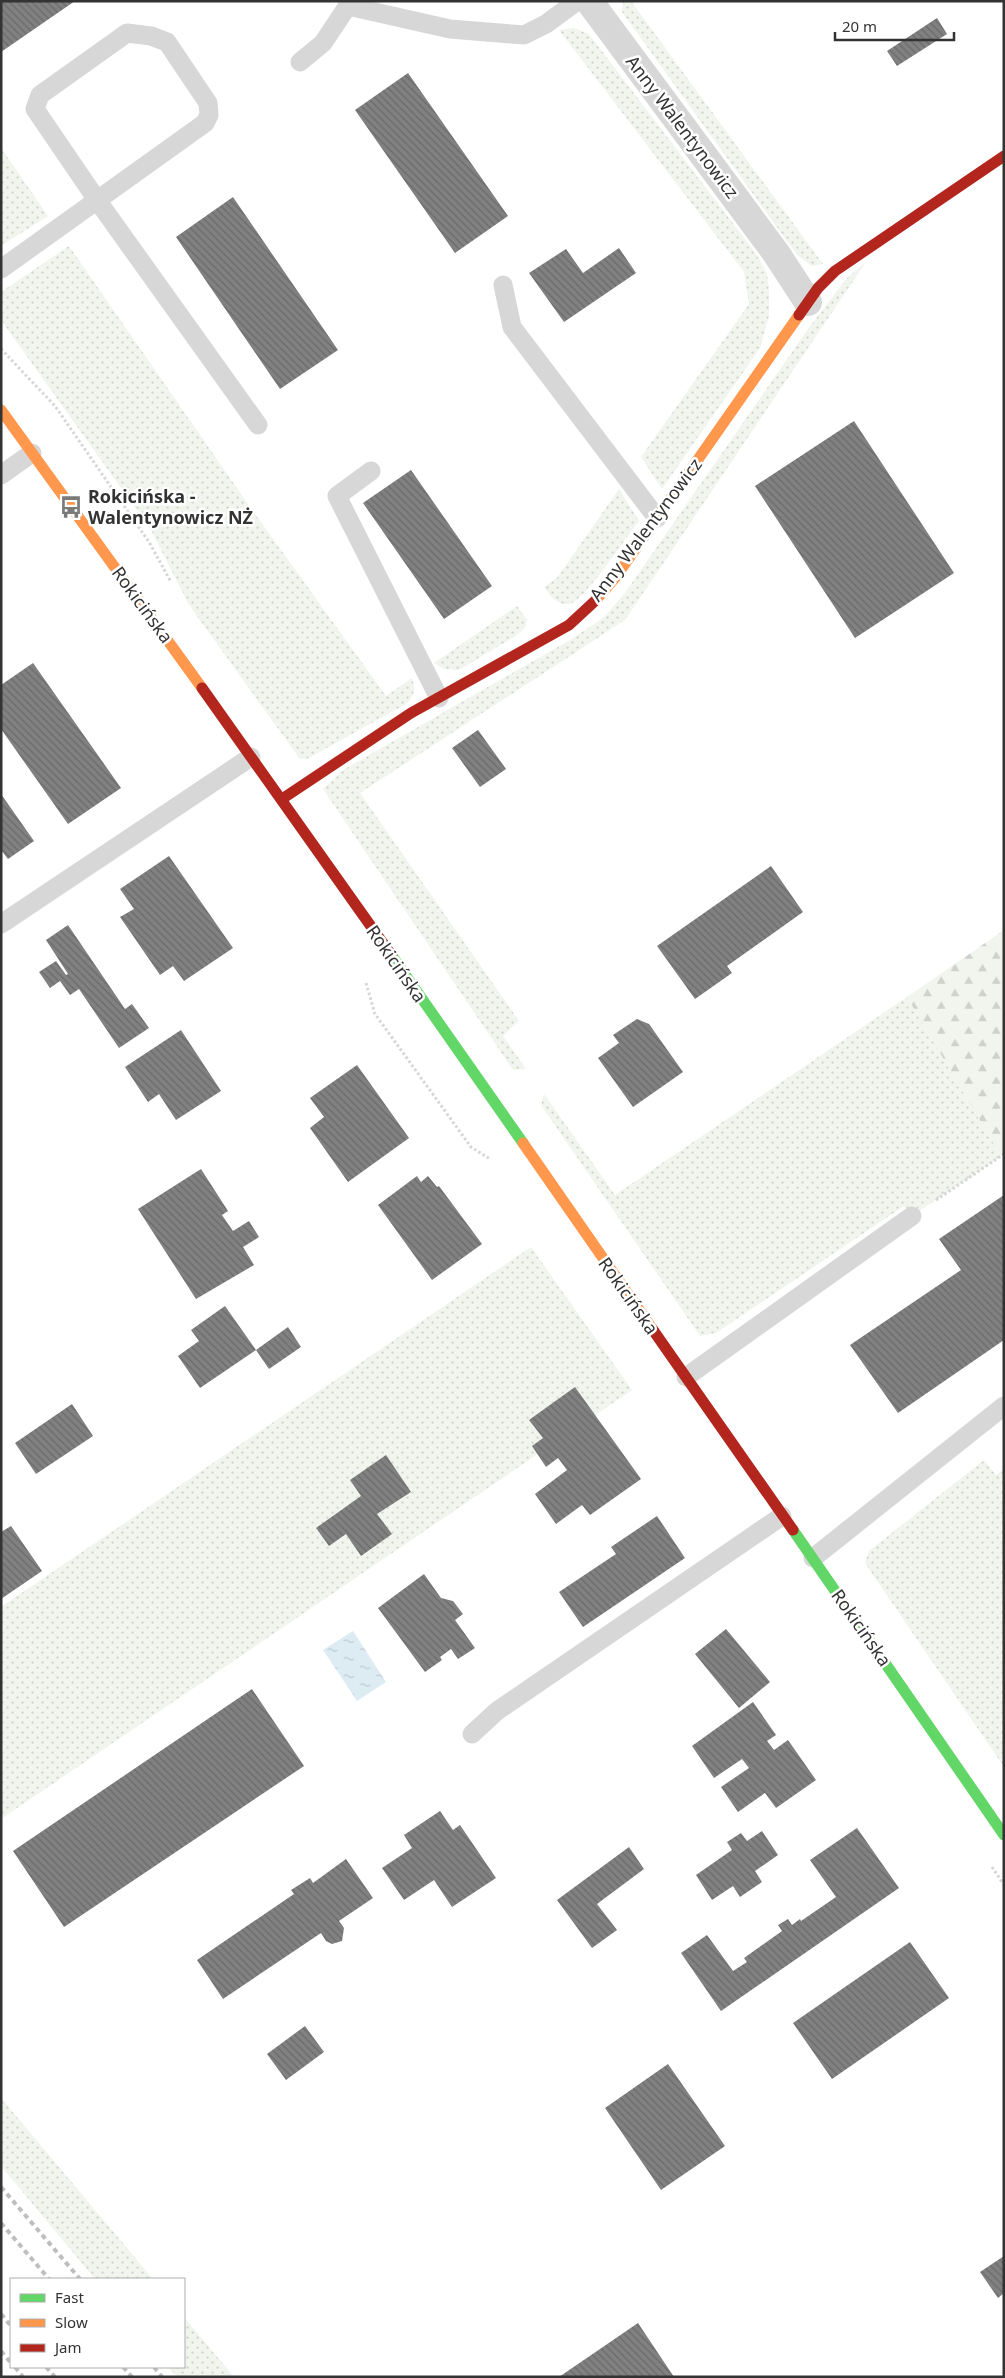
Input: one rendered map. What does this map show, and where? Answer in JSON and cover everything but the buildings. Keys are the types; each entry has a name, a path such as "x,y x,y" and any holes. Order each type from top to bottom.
{"main road":[{"name":"Anny Walentynowicz","path":"282,799 380,733 568,625 600,597 818,288 835,271 1004,156"},
{"name":"Rokicińska","path":"1,410 282,799 1004,1835"}],"street":[{"name":"Anny Walentynowicz","path":"589,1 776,253 808,302"}],"lane":[{"path":"300,62 323,43 349,3 450,29 524,35 546,24 577,1"},
{"path":"1,269 96,200 205,123 209,115 208,103 167,42 151,36 127,33 40,95 35,109 96,200 258,425"},
{"path":"503,285 512,327 657,518"},
{"path":"1,474 32,453"},
{"path":"371,471 337,496 439,698"},
{"path":"1,924 251,757"},
{"path":"686,1377 912,1216"},
{"path":"812,1558 1004,1406"},
{"path":"472,1734 497,1711 782,1516"}],"path":[{"path":"1,349 55,406 149,542 172,584"},
{"path":"912,1216 1004,1154"}],"green space":[{"path":"623,1 631,1 823,264 812,266 797,255 622,12"},
{"path":"574,28 589,34 757,255 767,274 769,316 760,348 662,489 641,457 749,304 744,272 559,30"},
{"path":"1,148 48,216 1,246"},
{"path":"69,246 250,507 386,696 412,678 414,692 406,704 307,759 300,759 189,605 151,530 1,320 1,292"},
{"path":"866,262 625,620 360,793 519,1021 503,1036 526,1069 513,1070 323,789 343,770 570,640 603,618 625,593 808,329 847,278"},
{"path":"619,489 639,521 607,565 579,598 568,604 559,603 544,587 557,578"},
{"path":"517,606 527,620 525,628 517,635 459,670 444,669 434,663"},
{"path":"1004,930 1004,1154 1001,1156 907,997"},
{"path":"907,997 1001,1156 912,1216 904,1206 716,1333 700,1336 541,1105 544,1094 615,1195"},
{"path":"531,1247 632,1390 1,1819 1,1607"},
{"path":"984,1460 996,1475 1004,1469 1004,1767 865,1563 869,1551"},
{"path":"1,2098 152,2278 94,2278 1,2166"},
{"path":"185,2318 234,2377 177,2377 169,2368 185,2368"}],"water":[{"path":"353,1631 386,1682 357,1701 323,1650"}],"railway":[{"path":"1,2187 79,2278"},
{"path":"1,2223 48,2278"},
{"path":"1,2314 10,2325"},
{"path":"1,2351 10,2362"},
{"path":"16,2368 23,2377"},
{"path":"47,2368 55,2377"},
{"path":"124,2368 132,2377"},
{"path":"155,2368 162,2377"}],"traffic: fast":[{"path":"392,956 523,1143"},
{"path":"793,1530 1004,1835"}],"traffic: slow":[{"path":"596,600 615,578 799,315"},
{"path":"1,410 202,688"},
{"path":"523,1143 653,1330"}],"traffic: jam":[{"path":"799,315 818,288 835,271 1004,156"},
{"path":"282,799 411,713 569,625 596,600"},
{"path":"202,688 392,956"},
{"path":"653,1330 793,1530"}],"place":[{"name":"Rokicińska - Walentynowicz NŻ","path":"71,507"}]}
